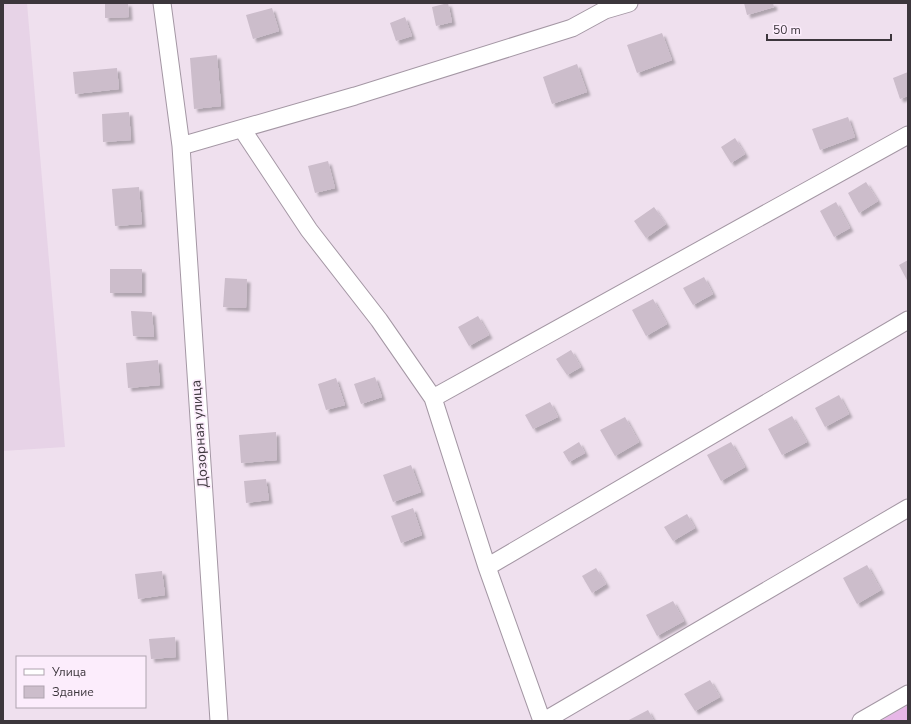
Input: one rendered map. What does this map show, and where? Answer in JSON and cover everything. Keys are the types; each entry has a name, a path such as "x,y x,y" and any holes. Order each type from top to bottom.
{"street":[{"name":"Дозорная улица","path":"162,3 180,146 219,721"},
{"path":"180,146 355,96 572,28 604,7 629,3"},
{"path":"242,129 309,230 379,320 432,398 487,567 543,721 908,508"},
{"path":"432,398 908,134"},
{"path":"487,567 908,320"},
{"path":"861,721 908,694"}],"shaded area":[{"path":"3,3 27,3 65,447 3,451"},
{"path":"908,705 908,721 880,721"}],"building":[{"path":"105,3 128,3 129,17 105,18"},
{"path":"448,3 452,22 436,26 432,7"},
{"path":"744,3 773,3 774,7 747,15"},
{"path":"272,8 279,31 253,39 246,15"},
{"path":"405,17 412,36 396,41 390,23"},
{"path":"662,33 672,60 637,73 627,45"},
{"path":"217,55 221,106 194,109 190,58"},
{"path":"577,64 587,92 552,104 543,77"},
{"path":"117,68 119,89 75,94 73,72"},
{"path":"908,72 908,96 900,99 893,78"},
{"path":"129,112 131,140 103,142 102,114"},
{"path":"848,117 855,137 820,150 812,129"},
{"path":"735,138 745,154 731,163 721,147"},
{"path":"328,161 335,188 315,193 308,166"},
{"path":"866,182 878,201 859,213 848,193"},
{"path":"139,187 142,224 115,226 112,189"},
{"path":"836,202 850,228 834,237 820,211"},
{"path":"654,207 666,224 646,238 634,221"},
{"path":"908,260 908,282 899,265"},
{"path":"110,269 142,269 142,293 110,293"},
{"path":"704,277 713,294 693,305 683,288"},
{"path":"225,278 247,279 246,308 223,307"},
{"path":"653,299 667,324 646,336 632,310"},
{"path":"131,311 152,312 154,337 133,336"},
{"path":"478,316 489,335 469,346 458,327"},
{"path":"571,350 581,367 567,375 556,359"},
{"path":"158,360 160,385 128,388 126,363"},
{"path":"375,377 382,397 361,404 354,384"},
{"path":"336,378 345,405 326,410 318,384"},
{"path":"839,395 849,414 825,427 815,408"},
{"path":"550,402 558,417 533,429 525,415"},
{"path":"792,416 807,442 782,455 768,429"},
{"path":"625,417 639,442 615,456 600,430"},
{"path":"276,432 277,460 241,463 239,435"},
{"path":"579,442 585,453 569,462 563,452"},
{"path":"731,442 745,467 721,481 707,455"},
{"path":"411,465 421,492 393,502 383,475"},
{"path":"266,479 269,500 246,503 244,481"},
{"path":"413,508 422,535 401,543 391,516"},
{"path":"687,514 695,528 673,541 664,527"},
{"path":"867,565 881,590 857,604 843,578"},
{"path":"596,568 606,584 592,593 582,576"},
{"path":"162,571 165,595 138,599 135,574"},
{"path":"673,601 684,621 657,636 646,615"},
{"path":"175,637 176,657 151,659 149,639"},
{"path":"710,680 720,697 695,711 684,694"},
{"path":"648,710 654,721 627,721"}]}
